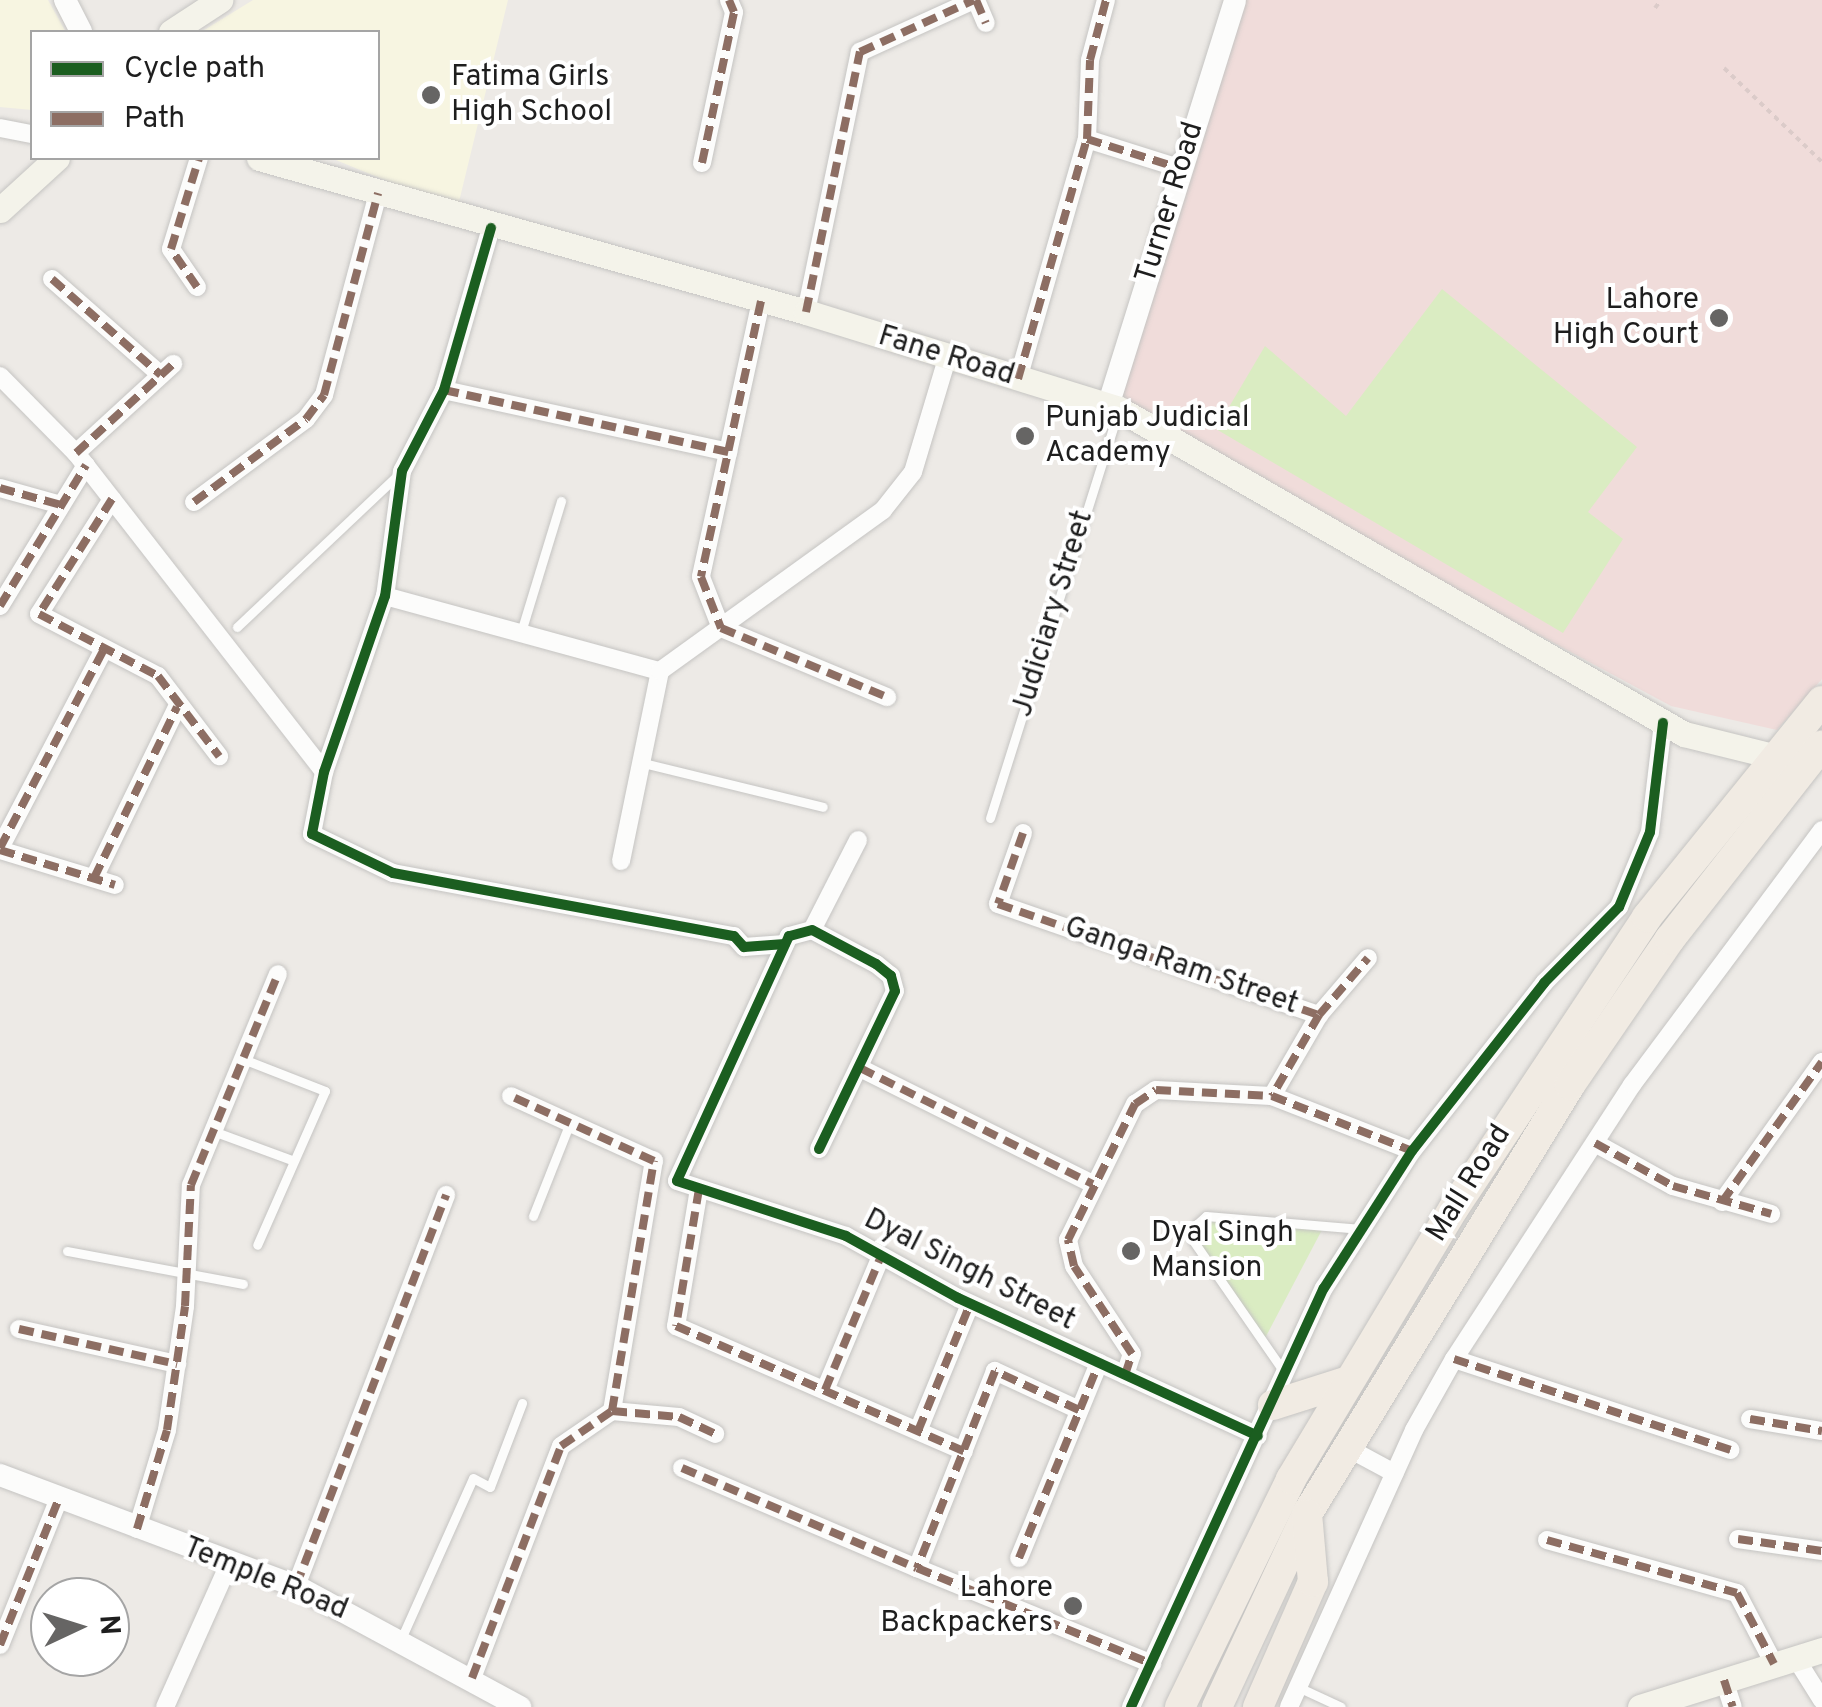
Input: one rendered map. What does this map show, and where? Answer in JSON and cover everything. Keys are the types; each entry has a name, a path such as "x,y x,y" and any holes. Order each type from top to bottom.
{"main road":[{"path":"174,30 220,0"},
{"path":"0,210 55,160"},
{"name":"Fane Road","path":"266,160 491,228 806,312 1113,408 1663,723 1718,746 1773,756 1799,773"},
{"name":"Mall Road","path":"1180,1707 1242,1573 1348,1381 1534,1083 1633,912 1822,700"},
{"name":"Mall Road","path":"1217,1707 1307,1514 1346,1447 1630,996 1822,745"},
{"path":"1273,1405 1348,1381"},
{"path":"1258,1707 1314,1582 1307,1514"},
{"path":"1640,1707 1822,1650"}],"street":[{"path":"64,0 80,30"},
{"path":"702,163 734,12 729,0"},
{"path":"806,312 860,52 975,0 986,23"},
{"path":"1018,379 1087,140 1090,60 1106,0"},
{"name":"Turner Road","path":"1113,408 1234,0"},
{"path":"0,128 30,134"},
{"path":"1087,140 1182,169"},
{"path":"197,286 170,249 198,160"},
{"path":"194,502 306,420 324,395 378,193"},
{"path":"491,228 444,390 402,471 385,596 324,772 312,834 392,873 734,936 744,947 787,940 812,930 858,840"},
{"path":"0,606 62,504 81,459 167,370 52,280"},
{"path":"762,300 701,577 721,628 888,697"},
{"path":"621,861 660,671 824,557 902,490 913,472 948,358"},
{"path":"0,376 81,459 324,772"},
{"path":"444,390 728,452"},
{"path":"0,488 62,504"},
{"path":"112,499 40,614 158,676 177,707 219,756"},
{"path":"385,596 660,671"},
{"path":"104,649 0,849 115,885"},
{"path":"94,878 177,707"},
{"path":"1132,1707 1324,1288 1412,1151 1544,983 1633,912 1650,832 1663,723"},
{"path":"1289,1707 1394,1473 1454,1359 1595,1143 1822,830"},
{"name":"Ganga Ram Street","path":"1023,833 998,904 1319,1014 1272,1096"},
{"path":"812,930 891,976 896,991 819,1148"},
{"path":"787,940 677,1180 698,1190 676,1326 964,1451"},
{"path":"1319,1014 1368,958"},
{"path":"136,1528 168,1430 191,1185 278,974"},
{"path":"1722,1202 1816,1084 1822,1062"},
{"path":"860,1068 1093,1184"},
{"path":"1125,1375 1132,1354 1074,1266 1068,1240 1135,1104 1156,1090 1272,1096 1412,1151"},
{"path":"510,1096 654,1161 612,1410"},
{"path":"1595,1143 1672,1186 1771,1214"},
{"name":"Dyal Singh Street","path":"698,1190 846,1236 970,1304 1258,1436"},
{"path":"296,1586 446,1196"},
{"path":"825,1390 881,1256"},
{"path":"918,1430 970,1304"},
{"path":"18,1329 177,1364"},
{"path":"1454,1359 1730,1450"},
{"path":"1019,1558 1099,1363"},
{"path":"918,1568 995,1372 1080,1410"},
{"path":"472,1678 561,1446 612,1410 679,1417 714,1434"},
{"path":"1750,1420 1822,1430"},
{"path":"1346,1447 1394,1473"},
{"path":"682,1468 1152,1664"},
{"name":"Temple Road","path":"0,1475 296,1586 520,1707"},
{"path":"0,1644 59,1498"},
{"path":"1738,1539 1822,1551"},
{"path":"1547,1540 1737,1594 1785,1661 1822,1700"},
{"path":"165,1707 230,1562"},
{"path":"1724,1680 1733,1707"}],"lane":[{"name":"Judiciary Street","path":"990,818 1113,408"},
{"path":"238,627 402,471"},
{"path":"520,632 561,501"},
{"path":"643,763 822,807"},
{"path":"243,1059 325,1091 257,1245"},
{"path":"534,1216 570,1125"},
{"path":"213,1131 294,1161"},
{"path":"1284,1373 1192,1239 1197,1224 1206,1216 1364,1229"},
{"path":"67,1251 243,1284"},
{"path":"401,1640 473,1478 490,1487 522,1402"},
{"path":"1298,1687 1342,1707"}],"path":[{"path":"1655,8 1662,0"},
{"path":"1724,68 1822,162"}],"shaded area":[{"path":"0,0 48,0 65,30 30,30 30,110 0,107"},
{"name":"Fatima Girls High School","path":"253,0 508,0 457,210 336,160 380,160 380,30 204,30"},
{"name":"Lahore High Court","path":"1235,0 1822,0 1822,679 1777,730 1671,706 1119,409"}],"green space":[{"path":"1442,289 1637,447 1588,512 1623,539 1563,633 1216,429 1265,346 1346,416"},
{"path":"1206,1216 1324,1226 1263,1342 1192,1239"}],"marked path":[{"path":"702,163 734,12 729,0"},
{"path":"806,312 860,52 974,0"},
{"path":"976,0 986,23"},
{"path":"1018,379 1087,139 1090,60 1106,0"},
{"path":"1087,139 1182,169"},
{"path":"197,287 171,249 198,160"},
{"path":"194,502 306,419 324,395 378,193"},
{"path":"52,279 161,375"},
{"path":"761,301 701,577 721,628 887,697"},
{"path":"76,453 173,364"},
{"path":"444,390 728,452"},
{"path":"0,606 86,465"},
{"path":"0,488 61,505"},
{"path":"112,499 39,614 158,676 219,756"},
{"path":"0,848 104,649"},
{"path":"94,878 177,707"},
{"path":"1023,833 998,904 1319,1015 1272,1096 1412,1151"},
{"path":"0,850 115,885"},
{"path":"1319,1015 1368,958"},
{"path":"137,1529 167,1430 185,1306 191,1185 278,974"},
{"path":"1722,1202 1822,1062"},
{"path":"860,1068 1093,1184"},
{"path":"1125,1375 1132,1354 1074,1266 1068,1240 1135,1104 1156,1090 1272,1096"},
{"path":"472,1678 561,1446 612,1411 654,1161 511,1096"},
{"path":"1595,1143 1673,1186 1771,1214"},
{"path":"699,1189 676,1326 964,1451"},
{"path":"296,1586 446,1195"},
{"path":"825,1390 881,1256"},
{"path":"918,1431 970,1304"},
{"path":"19,1329 177,1364"},
{"path":"1454,1359 1730,1450"},
{"path":"1019,1558 1099,1363"},
{"path":"1079,1410 995,1371 917,1568 1152,1664"},
{"path":"612,1411 679,1417 715,1434"},
{"path":"1750,1419 1822,1431"},
{"path":"682,1468 917,1568"},
{"path":"0,1645 59,1498"},
{"path":"1738,1539 1822,1551"},
{"path":"1547,1540 1737,1593 1774,1664"},
{"path":"1724,1680 1733,1707"}],"cycle path":[{"path":"491,228 444,390 402,471 385,596 324,772 312,834 393,873 734,936 744,947 785,944"},
{"path":"1131,1707 1324,1288 1412,1151 1544,983 1619,907 1650,832 1663,723"},
{"path":"819,1149 895,991 891,976 876,964 812,930 789,936 677,1181 846,1236 958,1298 1258,1436"}],"place":[{"name":"Fatima Girls High School","path":"431,95"},
{"name":"Lahore High Court","path":"1719,318"},
{"name":"Punjab Judicial Academy","path":"1025,436"},
{"name":"Dyal Singh Mansion","path":"1131,1251"},
{"name":"Lahore Backpackers","path":"1073,1606"}]}
